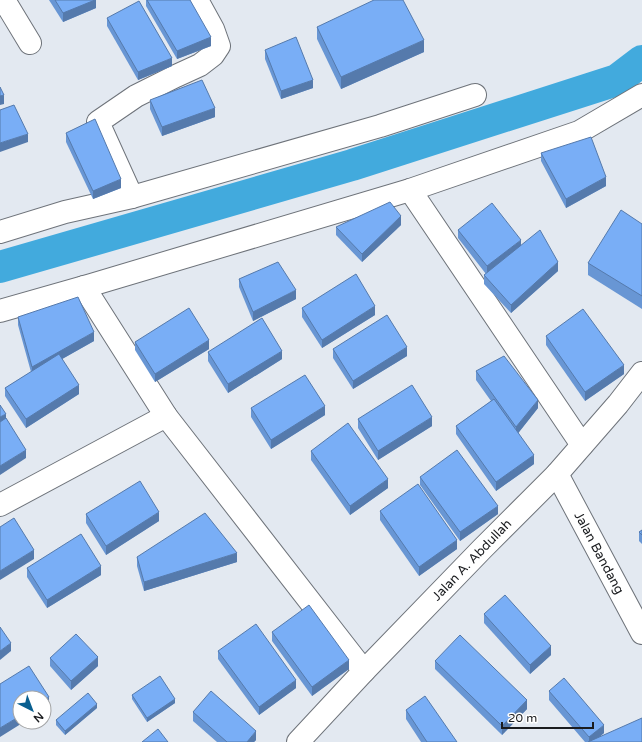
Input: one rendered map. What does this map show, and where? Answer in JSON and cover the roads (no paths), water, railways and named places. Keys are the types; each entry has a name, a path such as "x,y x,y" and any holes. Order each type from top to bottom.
{"street":[{"path":"4,0 30,43"},
{"path":"132,197 98,122 136,96 200,65 213,55 219,46 213,29 197,0"},
{"path":"0,232 66,212 132,197 380,126 475,95"},
{"path":"0,311 410,190 580,132 642,95"},
{"path":"410,190 582,445"},
{"path":"84,287 166,416 364,671"},
{"name":"Jalan A. Abdullah","path":"298,742 364,671 557,474 618,404 642,373"},
{"path":"0,505 166,416"},
{"name":"Jalan Bandang","path":"557,474 642,633"}],"waterway":[{"path":"0,267 352,165 617,80 642,61"}]}
